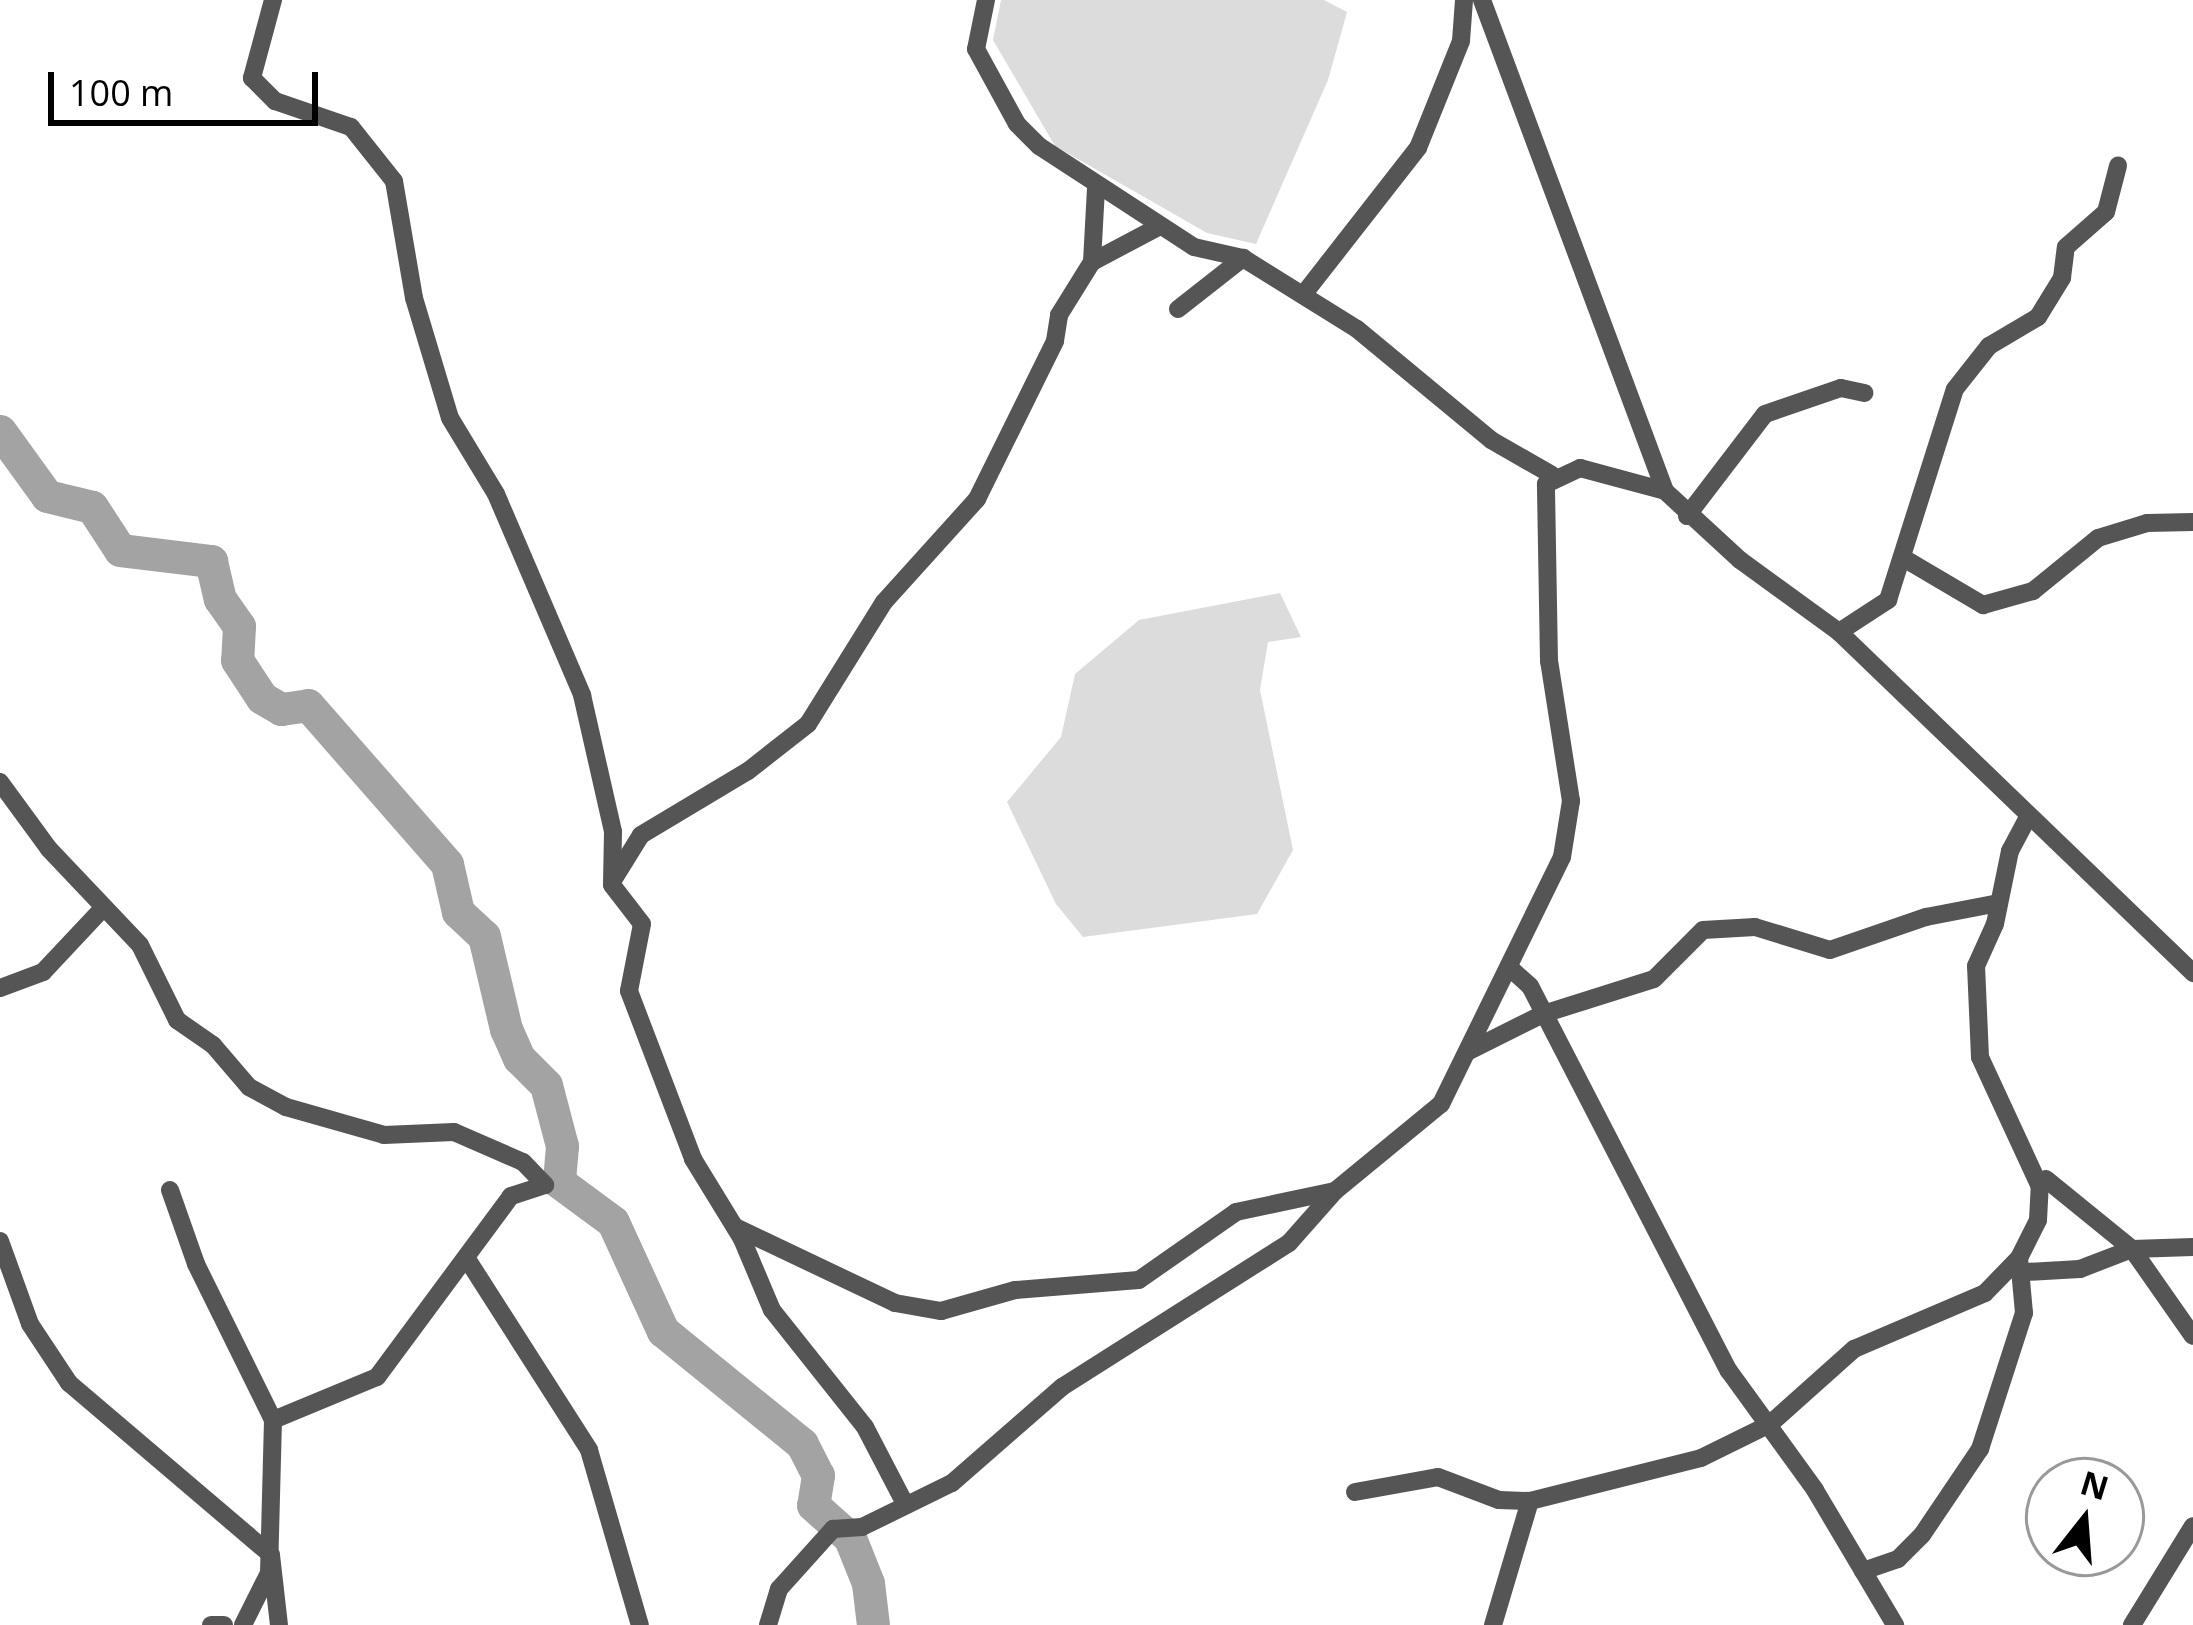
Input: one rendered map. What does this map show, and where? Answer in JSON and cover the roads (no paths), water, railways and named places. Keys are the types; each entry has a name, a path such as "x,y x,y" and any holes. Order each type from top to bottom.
{"street":[{"path":"273,0 254,83 275,100 351,127 394,181 405,259 450,418 496,494 582,695 613,832 612,885 643,924 629,991 693,1160 732,1226 772,1310 865,1427 905,1504"},
{"path":"986,0 976,50 989,80 1017,124 1096,189 1194,247 1244,258 1357,328 1491,440 1552,475 1580,468 1665,491"},
{"path":"1303,295 1418,148 1461,41 1465,0"},
{"path":"1482,0 1665,491 1687,516 1838,632 2193,973"},
{"path":"1838,632 1888,599 1905,559 1955,389 1989,346 2038,317 2062,278 2066,247 2106,212 2118,166"},
{"path":"612,885 641,836 748,771 808,724 884,602 977,499 1055,340 1059,315 1092,262 1096,189"},
{"path":"1092,262 1160,226"},
{"path":"1178,309 1244,258"},
{"path":"1687,516 1765,414 1841,388 1864,393"},
{"path":"768,1625 779,1588 833,1529 862,1527 952,1483 1062,1387 1289,1243 1334,1191 1441,1104 1554,877 1570,820 1549,661 1543,543 1552,475"},
{"path":"1905,559 1983,605 2033,591 2098,538 2193,522"},
{"path":"2172,524 2193,537"},
{"path":"0,782 103,908 140,945 177,1020 213,1045 249,1087 286,1107 384,1135 454,1132 523,1162 545,1185 524,1185 511,1196 469,1262 399,1339 377,1378 273,1420"},
{"path":"1863,1571 1898,1559 1922,1534 1980,1449 2014,1358 2023,1265 2038,1220 2040,1187 1987,1074 1976,1018 1976,966 2000,903 2010,850 2029,816"},
{"path":"1469,1051 1543,1014 1654,979 1702,930 1755,927 1830,950 1926,916 2000,903"},
{"path":"0,988 43,972 103,908"},
{"path":"1510,969 1530,986 1730,1371 1770,1424 1895,1625"},
{"path":"2046,1179 2132,1249 2193,1336"},
{"path":"170,1190 196,1264 273,1420 272,1555 279,1625"},
{"path":"732,1226 895,1303 940,1311 1015,1290 1139,1280 1236,1212 1334,1191"},
{"path":"0,1241 30,1324 69,1383 272,1555"},
{"path":"1355,1492 1438,1477 1499,1500 1530,1501 1701,1458 1770,1424 1854,1349 1985,1293 2023,1265 2080,1270 2132,1249 2193,1247"},
{"path":"469,1262 589,1450 640,1625"},
{"path":"1493,1625 1530,1501"},
{"path":"2132,1625 2193,1526"},
{"path":"243,1625 272,1555"},
{"path":"211,1625 224,1625"}],"waterway":[{"path":"0,431 47,496 92,507 120,550 211,561 220,599 239,626 237,660 262,698 281,709 308,705 447,864 458,912 484,936 506,1029 519,1058 546,1085 562,1146 559,1182 613,1222 663,1331 802,1444 818,1475 813,1505 850,1538 868,1583 873,1625"}]}
